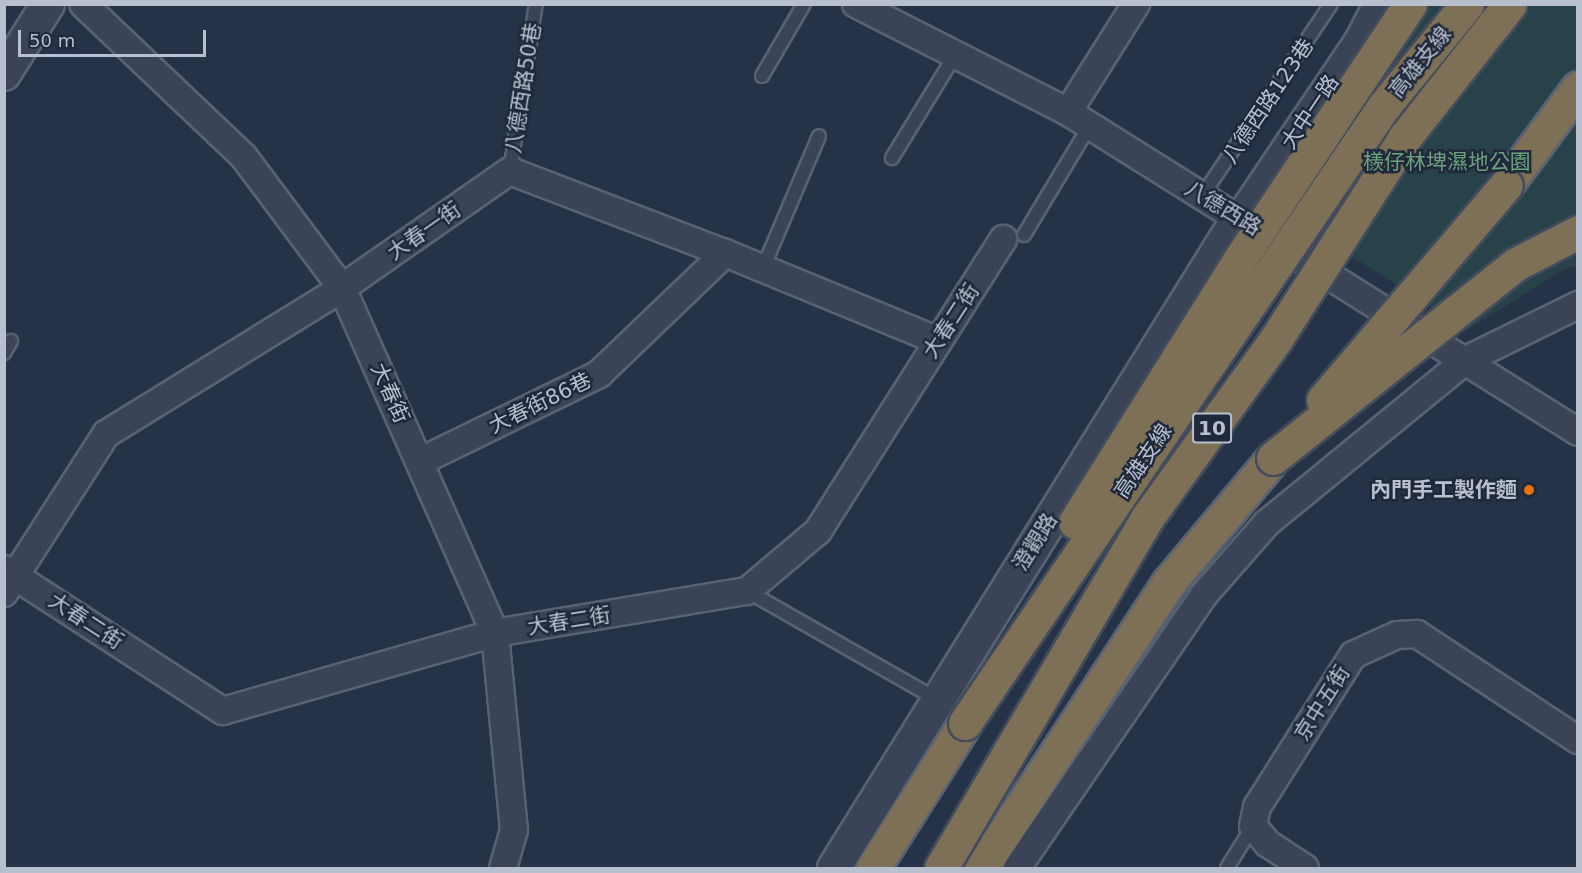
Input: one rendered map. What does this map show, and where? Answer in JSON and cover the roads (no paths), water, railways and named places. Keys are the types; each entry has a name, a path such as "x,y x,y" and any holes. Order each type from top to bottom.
{"highway":[{"path":"965,723 1073,526 1238,262 1410,4"},
{"name":"高雄支線","path":"873,868 965,723 1384,106 1467,4"},
{"name":"高雄支線","path":"941,868 1148,518 1275,339 1405,136 1510,4"},
{"path":"981,868 1169,582 1506,185 1578,88"},
{"path":"1273,458 1516,264 1578,232"}],"street":[{"path":"4,74 48,4"},
{"name":"大春街","path":"83,4 244,157 342,288 421,461 495,633 514,830 503,868"},
{"name":"八德西路","path":"856,4 1090,125 1578,432"},
{"path":"1068,112 1136,4"},
{"name":"大中一路","path":"1239,217 1359,39 1377,4"},
{"path":"510,171 763,268 938,341"},
{"name":"大春一街","path":"8,579 106,434 342,288 510,171"},
{"name":"澄觀路","path":"834,868 936,699 1239,217"},
{"name":"大春二街","path":"8,579 223,711 495,633 747,591 818,531 938,341 1014,237"},
{"name":"大春街86巷","path":"421,461 599,374 725,253"},
{"path":"1017,868 1203,596 1267,523 1466,360 1571,307"},
{"name":"京中五街","path":"1253,826 1257,807 1353,654 1397,635 1417,634 1578,740"},
{"path":"1253,826 1267,843 1305,868"}],"lane":[{"name":"八德西路50巷","path":"510,171 536,4"},
{"path":"762,76 804,4"},
{"name":"八德西路123巷","path":"1202,196 1331,4"},
{"path":"892,158 955,55"},
{"path":"1014,237 1090,125"},
{"path":"763,268 819,136"},
{"path":"4,353 11,341"},
{"path":"747,591 936,699"},
{"path":"1227,868 1253,826"}],"place":[{"name":"內門手工製作麵","path":"1529,490"}],"park label":[{"name":"檨仔林埤濕地公園","path":"1447,162"}]}
